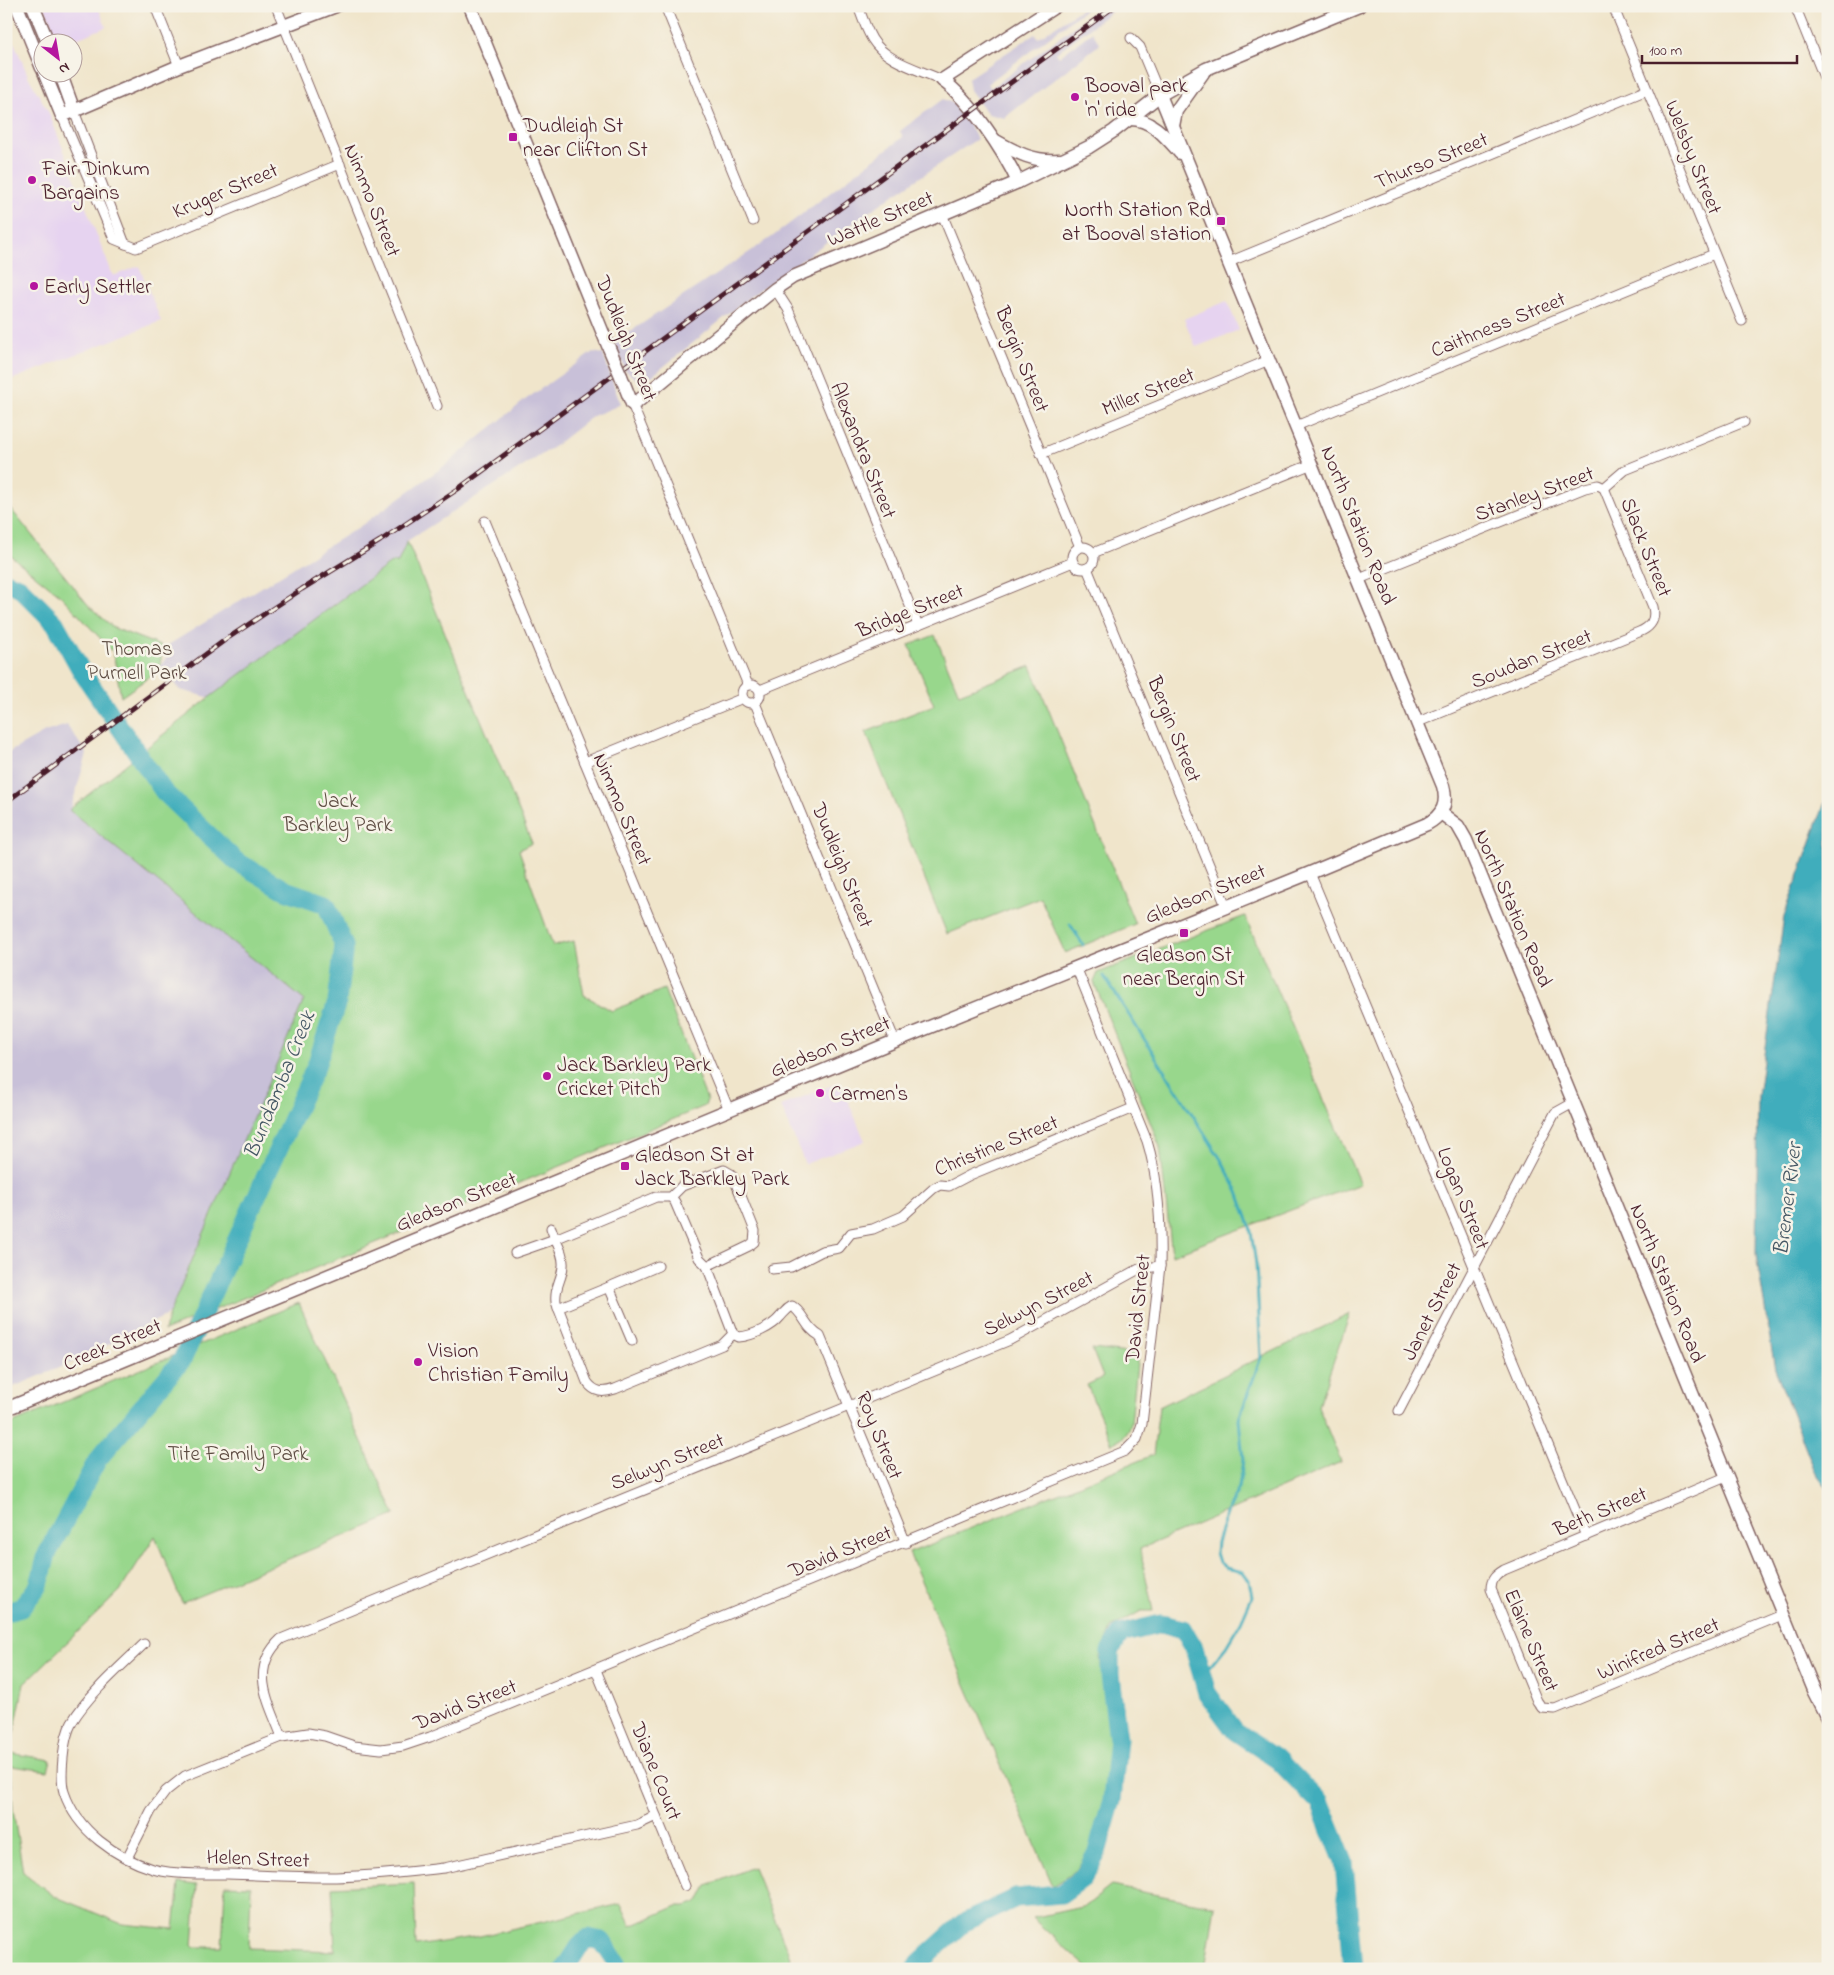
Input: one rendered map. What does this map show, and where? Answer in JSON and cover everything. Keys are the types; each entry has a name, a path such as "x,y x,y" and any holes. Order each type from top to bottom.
{"street":[{"path":"17,6 32,43"},
{"path":"33,6 44,32"},
{"path":"155,6 179,66"},
{"name":"Nimmo Street","path":"276,6 437,406"},
{"path":"68,114 179,66 336,6"},
{"name":"Dudleigh Street","path":"470,6 748,685"},
{"path":"665,6 753,221"},
{"path":"858,6 872,39 880,49 894,59 942,80 961,96 994,140 1018,182"},
{"path":"942,80 1056,6"},
{"name":"Wattle Street","path":"632,404 644,398 775,289 793,277 1018,182 1097,142 1160,95 1206,69 1359,6"},
{"name":"Welsby Street","path":"1613,6 1742,321"},
{"path":"1795,6 1828,87"},
{"name":"North Station Road","path":"1131,38 1140,47 1418,722 1446,795 1445,805 1441,812 1458,826 1466,840 1782,1615 1828,1718"},
{"path":"1173,126 1176,111 1206,69"},
{"name":"Kruger Street","path":"50,82 68,114 125,244 136,248 340,164"},
{"name":"Kruger Street","path":"62,82 68,114"},
{"name":"Thurso Street","path":"1229,262 1647,90"},
{"path":"1130,119 1146,122 1164,135 1186,160"},
{"path":"994,140 1028,158 1037,160 1065,159"},
{"name":"Bergin Street","path":"942,214 1080,547"},
{"name":"Caithness Street","path":"1296,426 1714,254"},
{"name":"Alexandra Street","path":"775,289 788,309 918,625"},
{"name":"Miller Street","path":"1041,454 1269,360"},
{"name":"Stanley Street","path":"1359,579 1585,488 1598,485 1604,488 1625,470 1744,422"},
{"path":"1093,553 1312,464"},
{"name":"Slack Street","path":"1604,488 1653,607 1655,617 1653,621"},
{"name":"Nimmo Street","path":"485,521 729,1110"},
{"path":"1080,547 1088,548 1093,553 1093,562 1087,568 1079,568 1073,562 1073,553 1080,547"},
{"name":"Bridge Street","path":"760,690 1073,562"},
{"name":"Bergin Street","path":"1087,568 1226,906"},
{"name":"Soudan Street","path":"1418,722 1640,632 1653,621"},
{"path":"748,685 755,685 760,690 760,698 755,703 746,702 742,698 742,691 748,685"},
{"path":"585,762 742,698"},
{"name":"Dudleigh Street","path":"755,703 894,1041"},
{"name":"Gledson Street","path":"232,1314 894,1041 1310,873 1427,824 1435,820 1441,812"},
{"name":"Logan Street","path":"1310,873 1586,1536"},
{"name":"David Street","path":"127,1858 151,1811 166,1790 185,1776 282,1737 308,1733 325,1736 354,1746 381,1749 403,1746 430,1737 906,1543 1125,1451 1137,1439 1142,1424 1161,1243 1153,1165 1147,1141 1076,967"},
{"name":"Janet Street","path":"1400,1411 1555,1113 1573,1103"},
{"name":"Christine Street","path":"772,1269 792,1267 822,1251 839,1248 851,1233 874,1228 903,1216 934,1188 954,1184 970,1175 1133,1108"},
{"path":"516,1253 656,1197 671,1197 682,1186 724,1170 731,1174 735,1181 756,1236 754,1242 749,1246 707,1266"},
{"path":"551,1228 563,1258 563,1266 555,1292 558,1308 587,1382 594,1390 600,1392 615,1389 722,1345 733,1334 707,1266 699,1258 675,1202 671,1197"},
{"path":"558,1308 658,1266"},
{"name":"Selwyn Street","path":"282,1737 263,1685 265,1661 268,1654 281,1639 1010,1340 1138,1269 1160,1266"},
{"path":"609,1286 632,1341"},
{"name":"Roy Street","path":"733,1334 739,1337 753,1333 775,1321 784,1311 792,1306 796,1308 808,1327 820,1336 906,1543"},
{"name":"Creek Street","path":"6,1409 232,1314"},
{"name":"Beth Street","path":"1492,1581 1495,1576 1504,1570 1726,1477"},
{"name":"Elaine Street","path":"1492,1581 1493,1594 1537,1701 1540,1706 1546,1709"},
{"name":"Winifred Street","path":"1546,1709 1559,1708 1782,1615"},
{"name":"Helen Street","path":"144,1644 86,1703 72,1722 64,1742 62,1768 64,1791 75,1814 89,1832 104,1845 154,1870 189,1873 329,1877 444,1868 637,1825 656,1816"},
{"name":"Diane Court","path":"596,1670 685,1886"}],"shaded area":[{"path":"44,6 98,6 106,27 82,37 82,32 55,32"},
{"path":"1086,6 1090,6 987,84 991,88 1102,6 1119,6 1056,53 1059,57 1092,32 1100,44 1004,118 988,114 970,90 968,78 1035,34 1038,38"},
{"path":"6,23 29,78 49,113 113,276 139,266 161,321 6,382"},
{"path":"943,99 955,104 977,139 883,202 751,296 652,376 636,379 626,371 615,345 617,338 625,335 772,237 903,137 900,131"},
{"path":"1227,301 1239,330 1196,347 1184,319"},
{"path":"593,352 603,354 620,403 615,407 593,416 552,448 407,541 398,562 211,698 180,690 160,666 170,654 165,647 359,527 447,464 525,400"},
{"path":"67,725 87,754 70,811 304,1000 169,1314 73,1362 6,1390 6,754 45,732"},
{"path":"840,1082 865,1141 805,1164 781,1106"}],"green space":[{"name":"Thomas Purnell Park","path":"6,503 89,606 114,628 163,647 159,670 121,697 113,652 60,595 6,552"},
{"name":"Jack Barkley Park","path":"407,541 532,843 519,850 553,946 574,941 584,995 612,1011 664,989 707,1100 705,1106 164,1331 169,1314 304,1000 69,810 210,697 392,562 398,562"},
{"path":"935,635 959,694 1031,666 1135,924 1065,953 1040,897 947,934 866,732 934,705 909,645"},
{"path":"1245,916 1360,1184 1172,1255 1160,1147 1094,982 1098,973"},
{"name":"Tite Family Park","path":"299,1303 395,1515 182,1603 155,1536 120,1591 24,1684 10,1753 51,1760 48,1771 11,1766 13,1810 23,1872 54,1896 122,1924 174,1929 179,1883 197,1885 193,1947 222,1947 225,1885 251,1886 249,1948 335,1951 332,1887 414,1883 416,1946 480,1936 621,1904 631,1926 677,1906 695,1903 701,1898 707,1886 753,1867 795,1969 617,1969 616,1962 602,1941 588,1938 579,1947 565,1969 6,1969 6,1426"},
{"path":"1350,1314 1318,1406 1341,1462 1140,1549 1153,1611 1141,1611 1111,1628 1100,1657 1111,1741 1103,1803 1090,1848 1075,1872 1053,1886 909,1553 1153,1455 1159,1407"},
{"path":"1092,1349 1138,1354 1131,1423 1124,1436 1112,1444 1087,1385 1103,1377"},
{"path":"1111,1886 1215,1906 1205,1969 1089,1969 1032,1918 1086,1906"}],"water":[{"name":"Bremer River","path":"1828,794 1828,1490 1816,1474 1775,1369 1756,1255 1758,1096 1784,916"}],"waterway":[{"name":"Bundamba Creek","path":"6,582 19,587 55,623 82,672 164,792 236,861 285,890 326,904 344,946 337,1002 316,1066 182,1360 98,1459 47,1554 39,1585 21,1608 6,1612"},
{"path":"1070,924 1083,945"},
{"path":"1104,976 1222,1161 1238,1192 1250,1226 1256,1264 1261,1357 1239,1419 1243,1460 1239,1488 1230,1505 1217,1542 1216,1553 1219,1562 1226,1568 1243,1572 1249,1580 1252,1597 1241,1622 1226,1647 1202,1676"},
{"name":"Bundamba Creek","path":"916,1969 921,1961 963,1923 1016,1898 1061,1894 1083,1878 1097,1852 1112,1800 1118,1739 1110,1675 1110,1652 1120,1634 1161,1624 1183,1629 1194,1648 1207,1693 1235,1731 1278,1760 1320,1803 1344,1862 1353,1969"},
{"name":"Bundamba Creek","path":"565,1969 579,1947 588,1938 602,1941 616,1962 617,1969"}],"railway":[{"path":"6,802 225,640 458,489 1115,6"}],"place":[{"name":"Booval park 'n' ride","path":"1075,97"},
{"name":"Dudleigh St near Clifton St","path":"513,137"},
{"name":"Fair Dinkum Bargains","path":"32,180"},
{"name":"North Station Rd at Booval station","path":"1221,221"},
{"name":"Early Settler","path":"34,286"},
{"name":"Gledson St near Bergin St","path":"1184,933"},
{"name":"Jack Barkley Park Cricket Pitch","path":"547,1076"},
{"name":"Carmen's","path":"820,1093"},
{"name":"Gledson St at Jack Barkley Park","path":"625,1166"},
{"name":"Vision Christian Family","path":"418,1362"}]}
